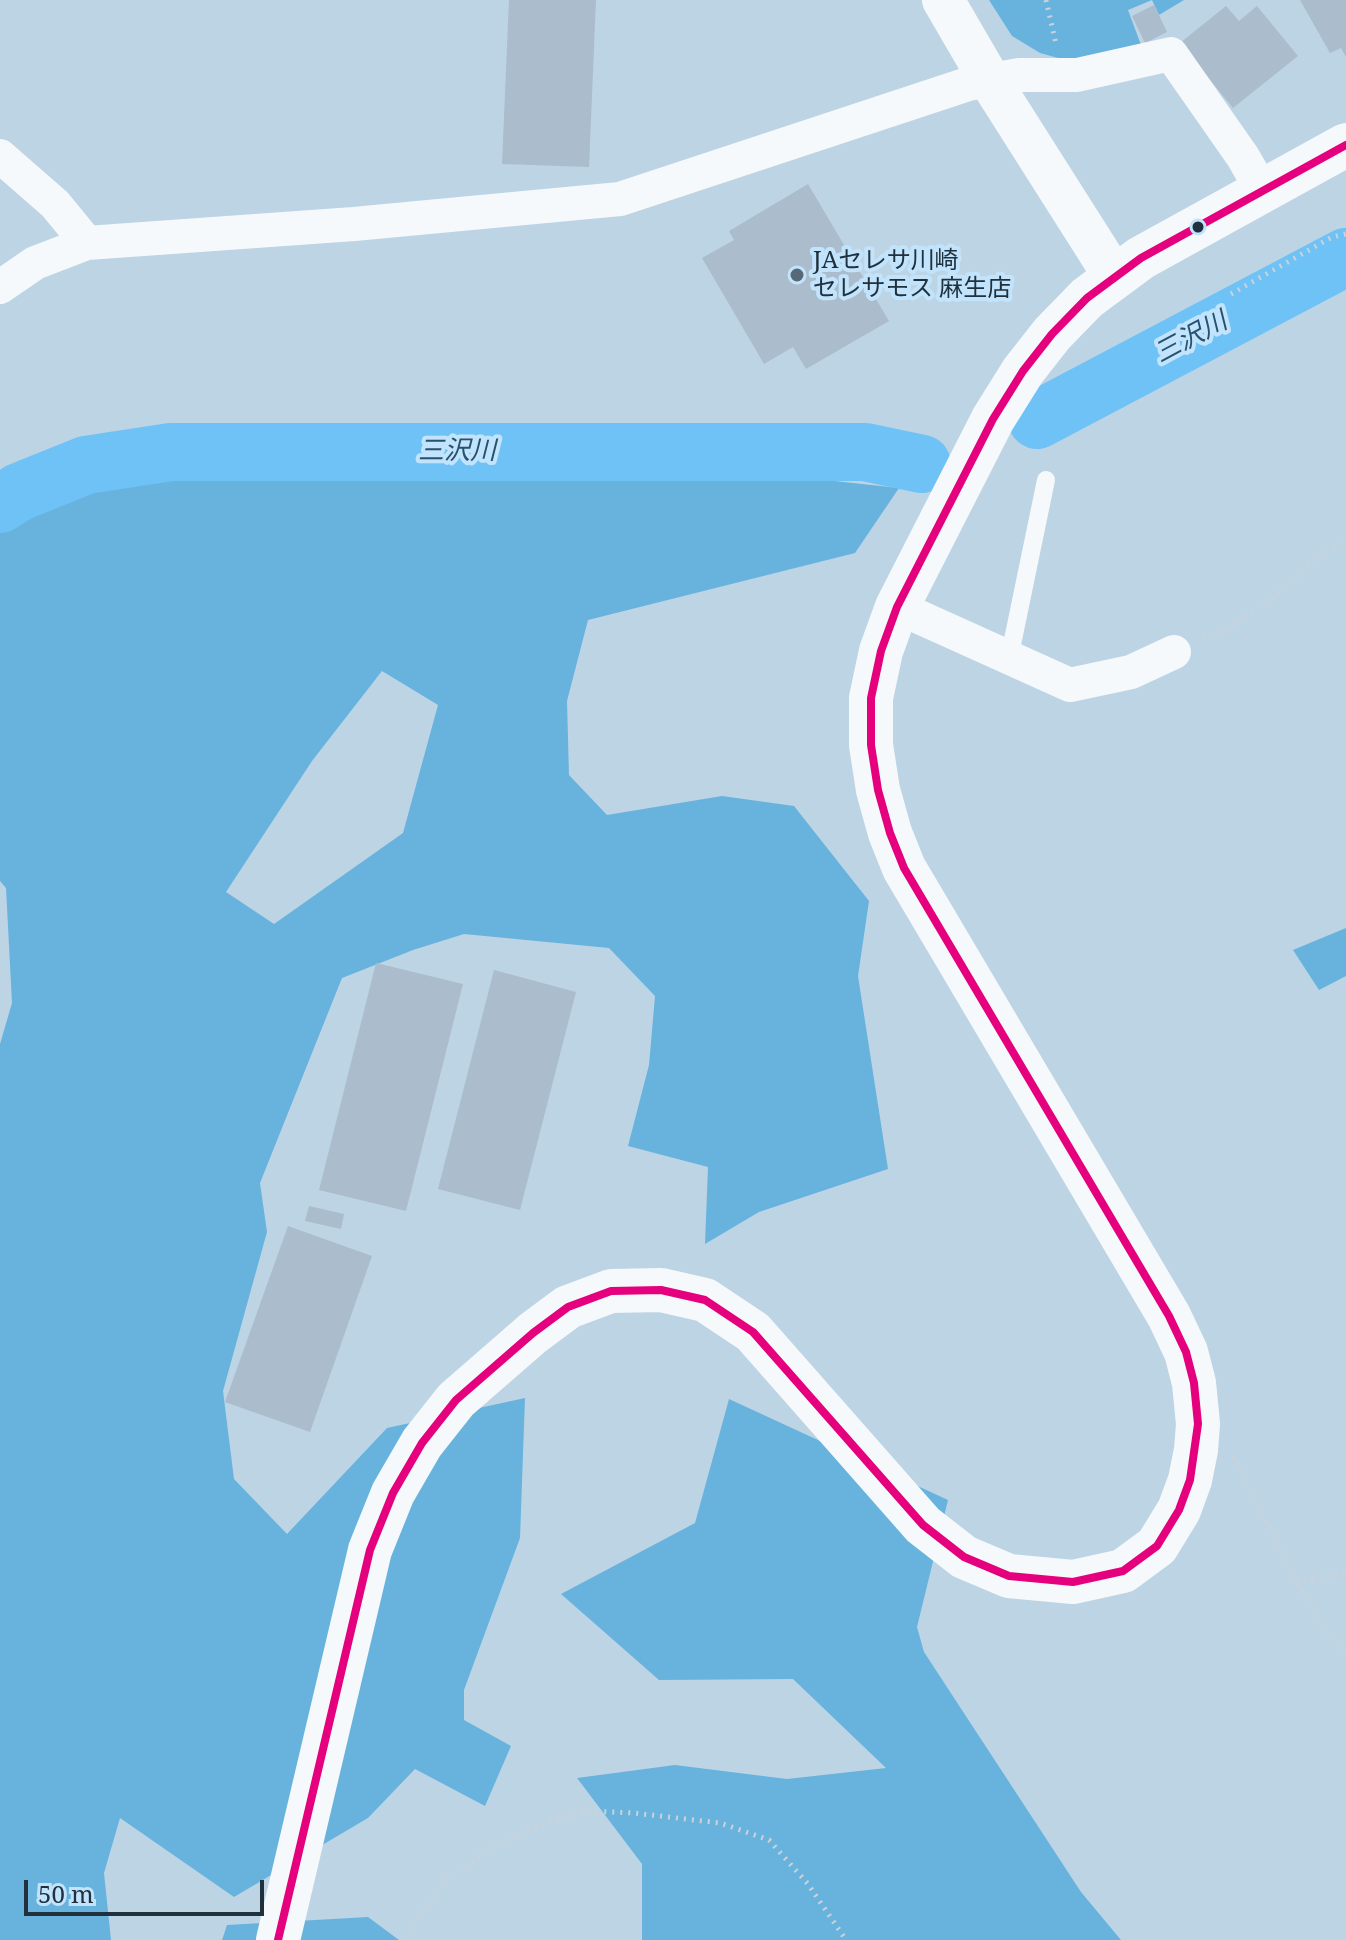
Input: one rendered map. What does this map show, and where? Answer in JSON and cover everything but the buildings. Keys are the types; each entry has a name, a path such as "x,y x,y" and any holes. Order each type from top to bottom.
{"main road":[{"path":"278,1940 370,1550 393,1493 422,1443 456,1400 568,1307 611,1291 661,1290 705,1300 753,1332 923,1525 964,1557 1009,1576 1073,1582 1123,1571 1157,1546 1179,1510 1190,1480 1198,1424 1190,1367 1169,1316 904,868 878,790 871,745 871,698 881,651 897,607 993,419 1023,371 1052,334 1087,298 1141,258 1346,145"}],"street":[{"path":"943,0 989,79 1114,276"},
{"path":"0,287 35,263 87,243 354,224 620,199 989,79 1019,75 1062,76 1171,54 1243,157 1263,192"},
{"path":"0,156 55,204 87,243"},
{"path":"897,607 1070,685 1105,680 1131,672 1174,652"}],"lane":[{"path":"1009,659 1046,480"}],"path":[{"path":"1046,0 1062,76"},
{"path":"1231,294 1332,237 1346,234"},
{"path":"1174,652 1235,624 1284,588 1314,560 1346,540"},
{"path":"1198,1424 1226,1443 1296,1582 1329,1636 1346,1653"},
{"path":"1296,1582 1346,1572"},
{"path":"406,1940 445,1880 499,1843 539,1826 590,1811 720,1823 769,1840 808,1884 846,1940"}],"shaded area":[{"path":"989,0 1152,0 1128,10 1141,45 1069,61 1040,53 1012,36"},
{"path":"1152,0 1184,0 1159,15"},
{"path":"337,427 899,488 855,553 588,620 567,701 569,775 607,815 722,796 794,806 869,901 858,976 888,1169 759,1212 705,1244 708,1167 628,1146 649,1065 655,996 609,948 464,934 342,978 260,1183 267,1232 223,1391 234,1479 287,1534 387,1428 525,1398 520,1538 464,1690 464,1720 511,1746 485,1806 415,1769 368,1818 234,1897 120,1818 104,1873 111,1940 0,1940 0,1044 12,1003 6,888 0,881 0,525 55,487","holes":["382,671 438,705 403,833 274,924 226,892 312,761"]},
{"path":"1346,928 1346,976 1319,990 1293,950"},
{"path":"729,1399 948,1500 917,1627 924,1652 1081,1892 1121,1940 642,1940 642,1864 577,1778 675,1765 787,1779 886,1768 793,1679 659,1680 561,1594 695,1523"},
{"path":"368,1917 399,1940 222,1940 227,1925"}],"waterway":[{"name":"三沢川","path":"1037,420 1346,257"},
{"name":"三沢川","path":"0,504 19,492 86,465 171,452 865,452 922,464"}],"transit line":[{"path":"278,1940 370,1550 393,1493 422,1443 456,1400 568,1307 611,1291 661,1290 705,1300 753,1332 923,1525 964,1557 1009,1576 1073,1582 1123,1571 1157,1546 1179,1510 1190,1480 1198,1424 1194,1383 1186,1352 1169,1316 904,868 878,790 871,745 871,698 881,651 897,607 993,419 1023,371 1052,334 1087,298 1141,258 1346,145"}],"place":[{"name":"JAセレサ川崎 セレサモス 麻生店","path":"797,275"}]}
